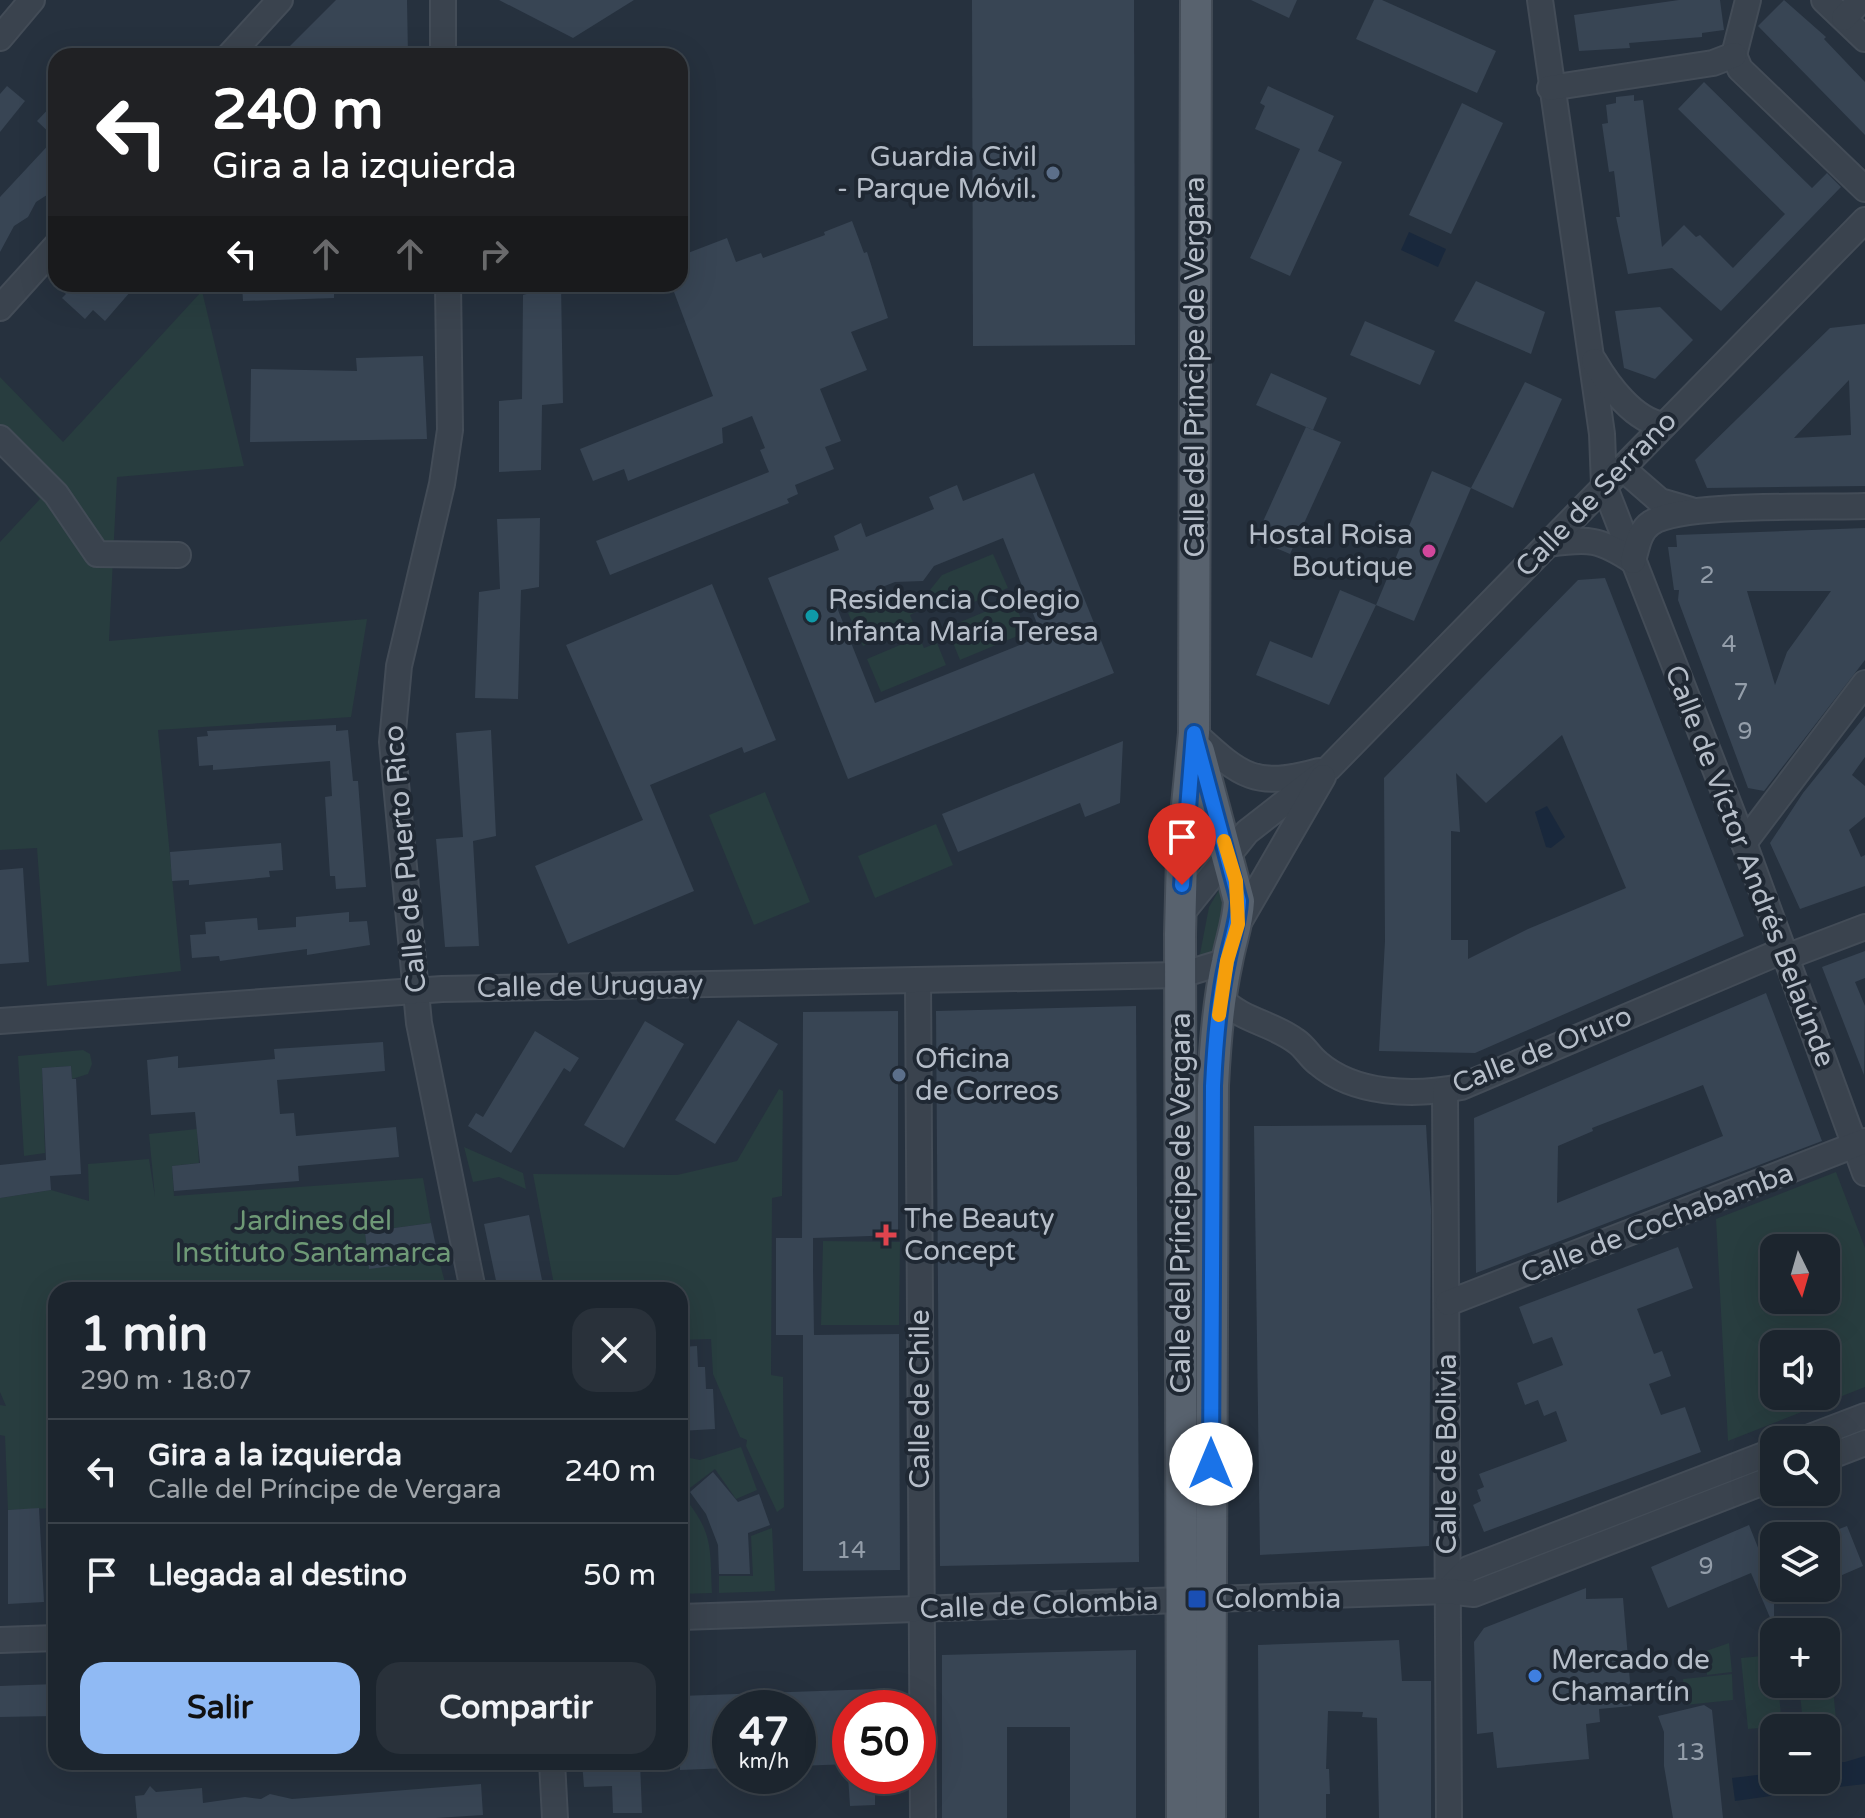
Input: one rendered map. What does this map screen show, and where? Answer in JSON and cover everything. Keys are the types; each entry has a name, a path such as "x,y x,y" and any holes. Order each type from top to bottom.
{"main road":[{"name":"Calle del Príncipe de Vergara","path":"1196,0 1194,733 1182,857 1181,975 1196,1600 1210,1818"},
{"name":"Calle del Príncipe de Vergara","path":"1182,1818 1196,1600 1215,1037 1227,961 1238,924 1236,881 1194,733"}],"street":[{"path":"0,38 32,0"},
{"path":"236,48 280,0"},
{"path":"443,0 443,48"},
{"name":"Calle de Víctor Andrés Belaúnde","path":"1540,0 1550,88 1602,434 1604,485 1744,843 1782,951 1860,1144 1865,1173"},
{"path":"1748,0 1734,55 1740,69 1865,189"},
{"path":"1824,0 1865,39"},
{"path":"1844,18 1861,0"},
{"path":"1550,88 1713,63 1734,55"},
{"name":"Calle de Serrano","path":"1329,768 1604,485 1863,227"},
{"path":"0,308 48,255"},
{"name":"Calle de Puerto Rico","path":"448,292 450,430 442,484 408,621 393,712 392,742 415,990 471,1282"},
{"path":"1591,356 1607,384 1633,409 1648,420 1664,425"},
{"path":"0,438 56,494 97,554 178,555"},
{"path":"1622,468 1660,501 1697,511"},
{"path":"1549,544 1580,539 1604,542 1633,561 1639,539 1649,524 1663,517 1697,511 1865,506"},
{"path":"1744,843 1865,683"},
{"path":"1194,733 1232,767 1261,780 1289,779 1329,768"},
{"path":"1182,913 1227,853 1247,832 1329,768"},
{"path":"1238,924 1329,768"},
{"name":"Calle de Oruro","path":"1782,951 1786,941 1865,910"},
{"name":"Calle de Oruro","path":"1221,999 1236,1014 1296,1040 1319,1064 1353,1085 1397,1091 1445,1090 1461,1087 1782,951 1794,954 1865,927"},
{"name":"Calle de Uruguay","path":"0,1021 415,990 1181,975 1227,961"},
{"name":"Calle de Chile","path":"918,980 923,1818"},
{"name":"Calle de Bolivia","path":"1445,1090 1449,1818"},
{"name":"Calle de Cochabamba","path":"1448,1303 1860,1144"},
{"path":"1839,1426 1865,1416"},
{"path":"1840,1453 1865,1443"},
{"path":"1447,1591 1468,1569 1760,1456"},
{"name":"Calle de Colombia","path":"688,1617 1447,1591 1474,1594 1760,1484"},
{"path":"1618,1511 1622,1538"},
{"path":"0,1640 48,1638"},
{"path":"552,1770 555,1818"}],"green space":[{"path":"202,292 244,466 117,477 109,641 367,619 351,717 158,730 181,971 47,986 37,848 0,850 0,542 40,499 0,454 0,377 63,442"},
{"path":"993,554 1008,588 952,611 947,600 936,604 930,590 942,575"},
{"path":"897,592 915,597 920,610 910,615 914,625 863,646 848,613"},
{"path":"1013,600 1027,632 960,660 951,638 962,633 958,623"},
{"path":"919,637 924,648 937,643 946,665 881,692 867,659"},
{"path":"765,792 810,902 754,925 709,815"},
{"path":"936,824 953,865 875,898 858,856"},
{"path":"1222,885 1226,918 1221,938 1217,947 1199,959 1209,907"},
{"path":"83,1050 90,1054 92,1064 88,1074 72,1079 71,1066 42,1068 45,1153 24,1156 18,1056"},
{"path":"779,1089 783,1091 782,1196 772,1198 771,1375 783,1377 784,1507 777,1512 746,1446 747,1440 740,1437 713,1374 711,1339 688,1340 688,1282 553,1282 533,1174 677,1175 737,1161"},
{"name":"Jardines del Instituto Santamarca","path":"197,1129 199,1163 172,1166 174,1196 423,1178 431,1223 365,1232 369,1268 439,1260 445,1282 48,1282 48,1508 8,1510 5,1436 0,1435 0,1405 6,1406 0,1392 0,1198 51,1190 89,1201 88,1164 149,1159 155,1197 149,1134"},
{"path":"464,1147 523,1173 526,1189 499,1177 473,1182"},
{"path":"1836,1172 1865,1248 1865,1387 1840,1397 1840,1330 1760,1330 1760,1410 1807,1410 1728,1441 1716,1219"},
{"path":"823,1241 900,1242 899,1325 821,1325"},
{"path":"741,1447 757,1490 736,1499 715,1469 688,1489 688,1458 700,1460"},
{"path":"688,1503 708,1540 712,1593 688,1594"},
{"path":"772,1528 775,1591 719,1593 719,1576 753,1576 751,1536"},
{"path":"1729,1643 1732,1672 1707,1675 1706,1651"},
{"path":"1760,1656 1760,1698 1779,1698 1781,1714 1760,1714 1760,1728 1748,1729 1741,1658"},
{"path":"1732,1674 1733,1700 1685,1705 1683,1679"},
{"path":"1800,1698 1834,1698 1836,1714 1802,1714"}],"water":[{"path":"1409,232 1446,249 1438,267 1401,250"},
{"path":"1547,806 1565,837 1551,848 1546,847 1535,812"},
{"path":"1865,1756 1865,1784 1840,1787 1840,1762"},
{"path":"1760,1775 1760,1794 1778,1795 1735,1801 1732,1778"}],"building":[{"path":"336,0 407,0 408,48 288,48"},
{"path":"499,0 634,0 573,38"},
{"name":"Guardia Civil - Parque Móvil.","path":"972,0 1134,0 1135,345 973,346"},
{"path":"1251,0 1297,0 1289,18"},
{"path":"1374,0 1382,0 1496,51 1477,93 1356,39"},
{"path":"1679,0 1720,0 1724,30 1702,33 1702,37 1629,43 1630,48 1579,51 1574,15"},
{"path":"1784,0 1826,37 1824,39 1865,82 1865,135 1758,26"},
{"path":"1704,82 1812,188 1827,173 1841,187 1721,311 1672,268 1628,274 1616,217 1620,217 1614,171 1609,172 1602,124 1608,123 1606,105 1616,103 1616,97 1634,95 1634,101 1643,100 1662,247 1684,225 1696,237 1700,235 1733,268 1785,214 1678,109"},
{"path":"7,86 25,101 0,132 0,94"},
{"path":"1268,86 1334,116 1318,151 1342,162 1290,276 1250,258 1300,149 1255,129 1265,106 1260,103"},
{"path":"1462,103 1503,123 1451,234 1409,215"},
{"path":"48,109 48,131 37,121"},
{"path":"48,146 48,194 36,202 28,217 14,226 0,252 0,197"},
{"path":"852,221 864,253 867,252 888,318 851,332 867,370 820,389 841,441 825,447 834,469 795,485 798,494 787,499 789,503 610,575 596,541 769,472 760,450 765,448 752,416 722,428 723,443 628,481 624,469 593,481 580,449 713,396 674,292 688,292 688,253 727,238 736,262 761,253 763,258 825,235 824,232"},
{"path":"1476,281 1545,312 1531,354 1454,321"},
{"path":"64,292 130,292 105,321 93,310 85,319 62,298 66,294"},
{"path":"242,292 334,292 334,298 243,301"},
{"path":"561,292 563,403 542,405 541,470 499,472 499,401 522,399 523,295"},
{"path":"1660,307 1693,340 1655,379 1624,368 1615,311"},
{"path":"1365,321 1435,351 1420,385 1350,355"},
{"path":"1865,324 1865,486 1707,488 1695,460 1830,328","holes":["1849,380 1851,435 1794,438"]},
{"path":"423,356 427,439 250,442 251,369 357,371 356,358"},
{"path":"1271,373 1327,398 1313,430 1256,405"},
{"path":"1525,382 1562,399 1513,508 1471,488"},
{"path":"1306,427 1341,442 1290,554 1255,539"},
{"path":"1432,471 1471,488 1414,621 1376,605"},
{"name":"Residencia Colegio Infanta María Teresa","path":"1034,473 1114,673 848,779 768,578 839,550 834,536 861,523 866,537 934,509 929,497 957,485 963,501","holes":["1003,538 1042,636 875,703 836,605 895,582 923,581 934,566"]},
{"path":"540,518 539,587 521,590 518,699 475,698 479,592 500,589 497,519"},
{"path":"1865,528 1865,660 1764,791 1748,788 1678,600 1679,590 1674,590 1668,547 1677,547 1676,535","holes":["1747,591 1831,591 1787,652 1775,685"]},
{"path":"1605,578 1744,936 1475,1053 1379,1051 1385,941 1384,778 1578,580","holes":["1562,735 1626,888 1528,929 1468,959 1468,940 1451,940 1451,831 1460,832 1456,773 1486,803"]},
{"path":"712,584 776,740 744,753 742,747 650,785 694,891 568,944 535,866 643,820 566,645"},
{"path":"1340,590 1376,605 1329,705 1256,675 1270,641 1312,658"},
{"path":"1865,716 1865,757 1852,775 1865,786 1865,817 1849,830 1861,857 1865,855 1865,886 1800,909 1770,843 1803,793"},
{"path":"336,725 336,731 348,730 353,781 358,781 366,887 336,889 335,876 330,876 325,797 332,796 330,761 213,770 213,765 199,766 197,737 208,736 207,731"},
{"path":"491,730 496,836 473,841 479,946 445,947 436,839 463,837 456,733"},
{"path":"1123,741 1120,803 1085,817 1080,803 958,852 942,814"},
{"path":"281,843 283,870 269,871 270,877 189,885 189,880 172,881 170,852"},
{"path":"23,868 29,962 0,964 0,870"},
{"path":"349,912 349,922 367,921 370,945 307,955 307,949 220,961 219,956 192,958 190,935 206,934 205,922 257,918 258,930 296,927 296,917"},
{"path":"1865,951 1865,978 1855,982 1865,1006 1864,1075 1822,967"},
{"path":"1766,993 1822,1141 1476,1273 1474,1118","holes":["1703,1085 1723,1136 1557,1203 1558,1146 1593,1131 1592,1128"]},
{"path":"1136,1006 1139,1562 940,1566 936,1011"},
{"path":"898,1011 898,1235 813,1238 813,1269 814,1335 899,1334 900,1570 803,1571 803,1335 776,1335 776,1238 802,1238 803,1012"},
{"path":"738,1020 778,1044 715,1144 675,1120"},
{"path":"645,1021 684,1044 624,1148 584,1125"},
{"path":"535,1031 579,1058 570,1072 564,1068 511,1153 468,1126 476,1113 483,1117"},
{"path":"383,1042 385,1071 277,1080 280,1114 294,1113 296,1136 396,1127 399,1157 298,1166 299,1181 174,1191 172,1166 200,1163 195,1112 151,1115 147,1060 178,1056 178,1068 275,1059 274,1049"},
{"path":"71,1066 72,1079 76,1079 81,1174 50,1176 51,1190 0,1198 0,1165 46,1160 42,1068"},
{"path":"1426,1125 1431,1209 1429,1546 1260,1555 1254,1126"},
{"path":"529,1215 542,1282 496,1282 484,1224"},
{"path":"431,1223 439,1260 369,1269 365,1232"},
{"path":"1678,1247 1693,1288 1637,1309 1654,1354 1662,1351 1671,1376 1649,1384 1661,1415 1685,1407 1701,1452 1484,1532 1473,1505 1481,1501 1477,1490 1484,1487 1479,1474 1567,1441 1556,1411 1544,1416 1538,1400 1525,1405 1517,1383 1563,1365 1552,1337 1533,1344 1519,1307"},
{"path":"697,1346 698,1367 705,1367 706,1389 713,1389 715,1429 688,1431 688,1347"},
{"path":"713,1472 738,1502 759,1494 770,1525 748,1533 750,1574 719,1574 718,1545 706,1514 690,1492"},
{"path":"39,1508 44,1602 8,1604 8,1510"},
{"path":"1749,1525 1760,1552 1760,1594 1751,1573 1668,1608 1651,1567"},
{"path":"1847,1526 1863,1566 1840,1576 1840,1529"},
{"name":"Mercado de Chamartín","path":"1586,1588 1586,1599 1623,1598 1632,1706 1599,1709 1600,1722 1586,1724 1589,1759 1497,1768 1493,1732 1477,1734 1474,1642 1484,1628"},
{"path":"1763,1602 1779,1602 1774,1604 1774,1618 1770,1618"},
{"path":"1399,1640 1402,1681 1431,1681 1431,1818 1379,1818 1377,1718 1362,1717 1363,1712 1328,1711 1326,1769 1329,1769 1330,1794 1326,1794 1326,1818 1259,1818 1258,1645"},
{"path":"1136,1650 1136,1818 1070,1818 1070,1727 1007,1727 1007,1818 942,1818 942,1655"},
{"path":"48,1684 48,1716 0,1717 0,1686"},
{"path":"816,1691 832,1691 832,1765 816,1765"},
{"path":"712,1695 712,1769 688,1770 688,1696"},
{"path":"1704,1705 1712,1710 1723,1818 1673,1818 1664,1766 1664,1732 1658,1716"},
{"path":"583,1770 640,1770 642,1813 613,1813 612,1786 584,1787"},
{"path":"481,1784 483,1815 436,1818 137,1818 135,1796 144,1795 150,1786 156,1792 202,1788 203,1803 245,1797 261,1799 270,1794 292,1799"},
{"path":"849,1794 875,1794 875,1805 850,1806"}],"slow traffic":[{"path":"1219,1015 1227,961 1238,924 1239,901 1224,841"}],"place":[{"name":"Guardia Civil - Parque Móvil.","path":"1053,173"},
{"name":"Hostal Roisa Boutique","path":"1429,551"},
{"name":"Residencia Colegio Infanta María Teresa","path":"812,616"},
{"name":"Oficina de Correos","path":"899,1075"},
{"name":"The Beauty Concept","path":"886,1235"},
{"name":"Colombia","path":"1197,1599"},
{"name":"Mercado de Chamartín","path":"1535,1676"}],"route":[{"path":"1182,885 1194,733 1239,901 1238,924 1227,961 1215,1037 1211,1464"}]}
